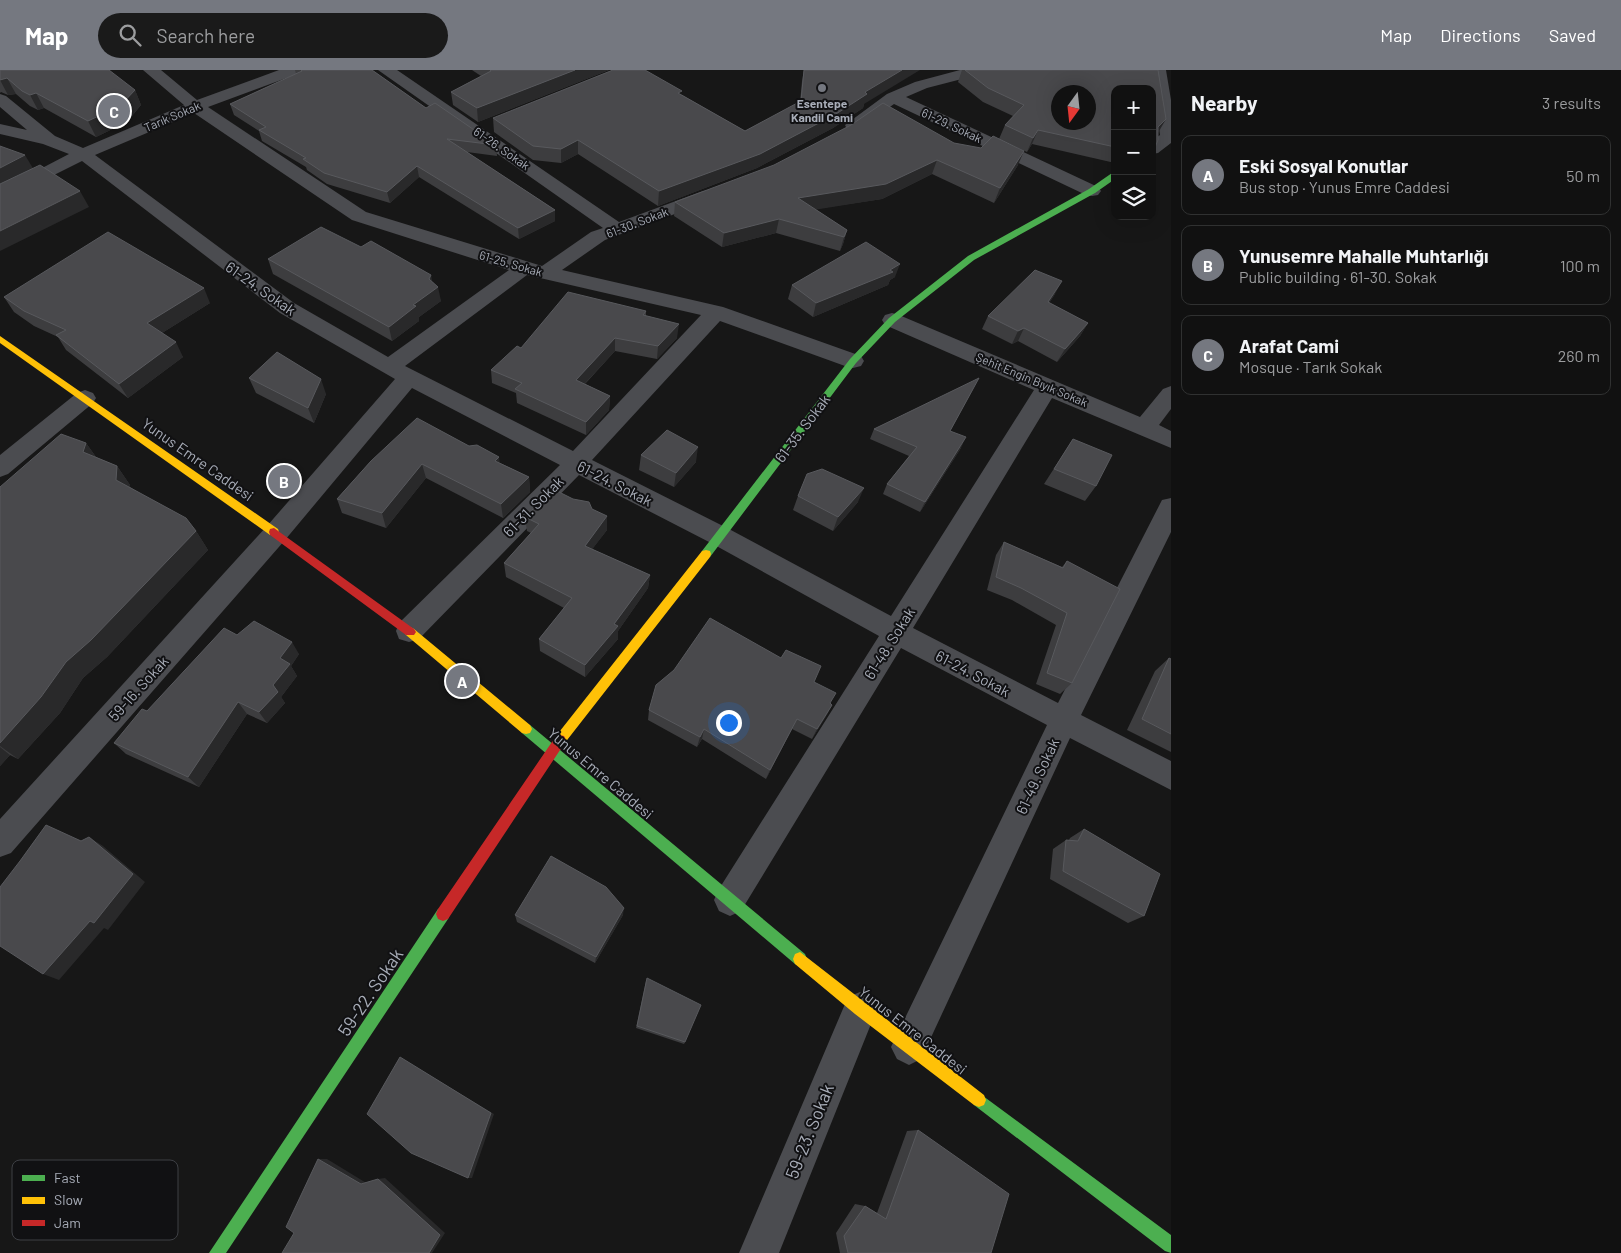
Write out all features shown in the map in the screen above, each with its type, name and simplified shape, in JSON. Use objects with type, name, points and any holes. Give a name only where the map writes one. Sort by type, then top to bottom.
[{"type":"street","name":"61-25. Sokak","points":[[151,70],[195,106],[359,216],[524,268],[716,312],[853,361]]},
{"type":"street","name":"Tarık Sokak","points":[[0,197],[82,154],[195,106],[294,70]]},
{"type":"street","name":"61-26. Sokak","points":[[386,70],[617,229]]},
{"type":"street","points":[[933,70],[951,78]]},
{"type":"street","points":[[840,134],[894,97],[921,86],[979,70]]},
{"type":"street","points":[[1156,146],[1169,137],[1158,70]]},
{"type":"street","name":"61-29. Sokak","points":[[894,97],[1092,191]]},
{"type":"street","points":[[0,99],[49,140]]},
{"type":"street","points":[[477,131],[495,124]]},
{"type":"street","points":[[0,129],[49,140]]},
{"type":"street","name":"61-24. Sokak","points":[[49,140],[82,154],[287,308],[399,372],[720,536],[896,632],[1171,776]]},
{"type":"street","name":"61-35. Sokak","points":[[552,750],[720,536],[853,361],[892,320],[971,258],[1092,191],[1111,178]]},
{"type":"street","name":"61-30. Sokak","points":[[545,273],[598,236],[729,187]]},
{"type":"street","points":[[276,533],[399,372],[524,268]]},
{"type":"street","name":"61-31. Sokak","points":[[409,631],[576,463],[716,312]]},
{"type":"street","name":"Şehit Engin Bıyık Sokak","points":[[892,320],[1171,440]]},
{"type":"street","name":"Yunus Emre Caddesi","points":[[0,339],[276,533],[409,631],[860,1009],[1171,1246]]},
{"type":"street","name":"61-48. Sokak","points":[[730,900],[1048,386]]},
{"type":"street","points":[[1144,428],[1171,394]]},
{"type":"street","points":[[0,468],[84,398]]},
{"type":"street","name":"61-49. Sokak","points":[[909,1047],[1064,720],[1171,507]]},
{"type":"street","name":"59-16. Sokak","points":[[0,842],[276,533]]},
{"type":"street","name":"59-22. Sokak","points":[[217,1253],[552,750]]},
{"type":"street","name":"59-23. Sokak","points":[[759,1253],[860,1009]]},
{"type":"building","points":[[0,70],[109,70],[135,90],[120,106],[88,121],[36,93],[30,95],[22,91],[7,78],[0,80]]},
{"type":"building","points":[[301,70],[372,70],[426,108],[435,103],[496,145],[447,139],[555,210],[518,228],[417,166],[387,192],[324,173],[303,159],[306,158],[259,130],[266,127],[230,104]]},
{"type":"building","points":[[490,70],[575,70],[477,108],[451,92]]},
{"type":"building","points":[[613,70],[645,70],[682,91],[678,93],[745,131],[801,101],[804,70],[902,70],[865,92],[867,94],[836,114],[760,154],[659,191],[578,140],[561,149],[533,146],[493,118]]},
{"type":"building","points":[[965,70],[1158,70],[1166,119],[1158,127],[1156,145],[1156,85],[1111,85],[1111,146],[1038,130],[1033,138],[1005,125],[1024,105],[988,88]]},
{"type":"building","points":[[883,103],[954,143],[981,148],[993,136],[1024,151],[1000,188],[937,160],[886,184],[798,198],[847,230],[844,237],[779,219],[724,233],[675,202],[774,165],[851,125]]},
{"type":"building","points":[[0,146],[25,155],[0,168]]},
{"type":"building","points":[[40,165],[80,191],[0,231],[0,184]]},
{"type":"building","points":[[321,227],[361,247],[371,241],[431,275],[429,279],[438,287],[413,305],[416,306],[389,327],[268,259]]},
{"type":"building","points":[[108,232],[204,288],[147,323],[176,342],[119,384],[56,335],[66,330],[24,311],[4,297]]},
{"type":"building","points":[[866,242],[900,264],[890,270],[893,272],[816,303],[792,285]]},
{"type":"building","points":[[1035,270],[1062,281],[1048,302],[1088,323],[1065,349],[1024,328],[1018,331],[988,316]]},
{"type":"building","points":[[568,292],[646,311],[643,315],[679,324],[658,346],[615,338],[576,380],[610,396],[586,422],[515,389],[522,383],[491,370],[517,346],[521,348]]},
{"type":"building","points":[[277,352],[321,379],[308,408],[249,378]]},
{"type":"building","points":[[979,378],[950,431],[966,437],[925,502],[887,484],[917,447],[874,429]]},
{"type":"building","points":[[417,418],[469,446],[477,445],[499,457],[495,461],[529,477],[501,504],[422,464],[382,513],[337,499],[371,461]]},
{"type":"building","points":[[667,430],[698,447],[676,473],[641,455]]},
{"type":"building","points":[[61,434],[86,443],[83,452],[117,466],[116,480],[186,518],[196,531],[91,640],[66,662],[41,697],[0,743],[0,487]]},
{"type":"building","points":[[1073,439],[1112,455],[1096,486],[1054,469]]},
{"type":"building","points":[[822,469],[864,488],[838,517],[798,496],[807,474]]},
{"type":"building","points":[[553,489],[573,499],[589,502],[592,509],[607,516],[585,546],[650,575],[614,624],[618,626],[585,665],[539,639],[572,598],[504,563],[539,524],[525,517]]},
{"type":"building","points":[[1004,542],[1063,568],[1067,561],[1120,589],[1072,683],[1047,673],[1067,613],[996,577]]},
{"type":"building","points":[[710,618],[781,658],[786,650],[821,666],[814,682],[836,693],[830,703],[832,705],[817,729],[797,719],[770,770],[704,729],[700,737],[649,710],[656,685],[674,670]]},
{"type":"building","points":[[254,621],[292,642],[280,658],[290,664],[273,685],[278,692],[259,712],[238,702],[188,777],[114,743],[142,709],[147,711],[224,628],[237,635]]},
{"type":"building","points":[[1169,658],[1171,659],[1171,734],[1142,719]]},
{"type":"building","points":[[46,825],[81,841],[89,837],[133,874],[94,923],[90,921],[43,974],[0,946],[0,887]]},
{"type":"building","points":[[1084,829],[1160,874],[1144,916],[1063,871],[1066,840],[1078,841]]},
{"type":"building","points":[[551,856],[606,887],[624,908],[596,957],[515,915]]},
{"type":"building","points":[[647,978],[701,1005],[685,1042],[637,1026]]},
{"type":"building","points":[[400,1057],[491,1113],[468,1178],[411,1153],[367,1114]]},
{"type":"building","points":[[918,1130],[1009,1194],[991,1253],[848,1253],[844,1236],[865,1206],[886,1219]]},
{"type":"building","points":[[318,1159],[361,1184],[378,1179],[440,1235],[429,1253],[282,1253],[294,1233],[286,1227]]},
{"type":"traffic: fast","points":[[706,554],[853,361],[892,320],[971,258],[1092,191],[1111,178]]},
{"type":"traffic: fast","points":[[526,729],[800,959]]},
{"type":"traffic: fast","points":[[217,1253],[443,914]]},
{"type":"traffic: fast","points":[[979,1100],[1171,1245]]},
{"type":"traffic: slow","points":[[0,339],[274,532]]},
{"type":"traffic: slow","points":[[560,740],[706,554]]},
{"type":"traffic: slow","points":[[410,632],[526,729]]},
{"type":"traffic: slow","points":[[800,959],[860,1009],[979,1100]]},
{"type":"traffic: jam","points":[[274,532],[410,632]]},
{"type":"traffic: jam","points":[[443,914],[560,740]]},
{"type":"place","name":"Esentepe Kandil Cami","points":[[822,88]]},
{"type":"place","name":"Arafat Cami","points":[[114,111]]},
{"type":"place","name":"Yunusemre Mahalle Muhtarlığı","points":[[284,481]]},
{"type":"place","name":"Eski Sosyal Konutlar","points":[[462,681]]}]
